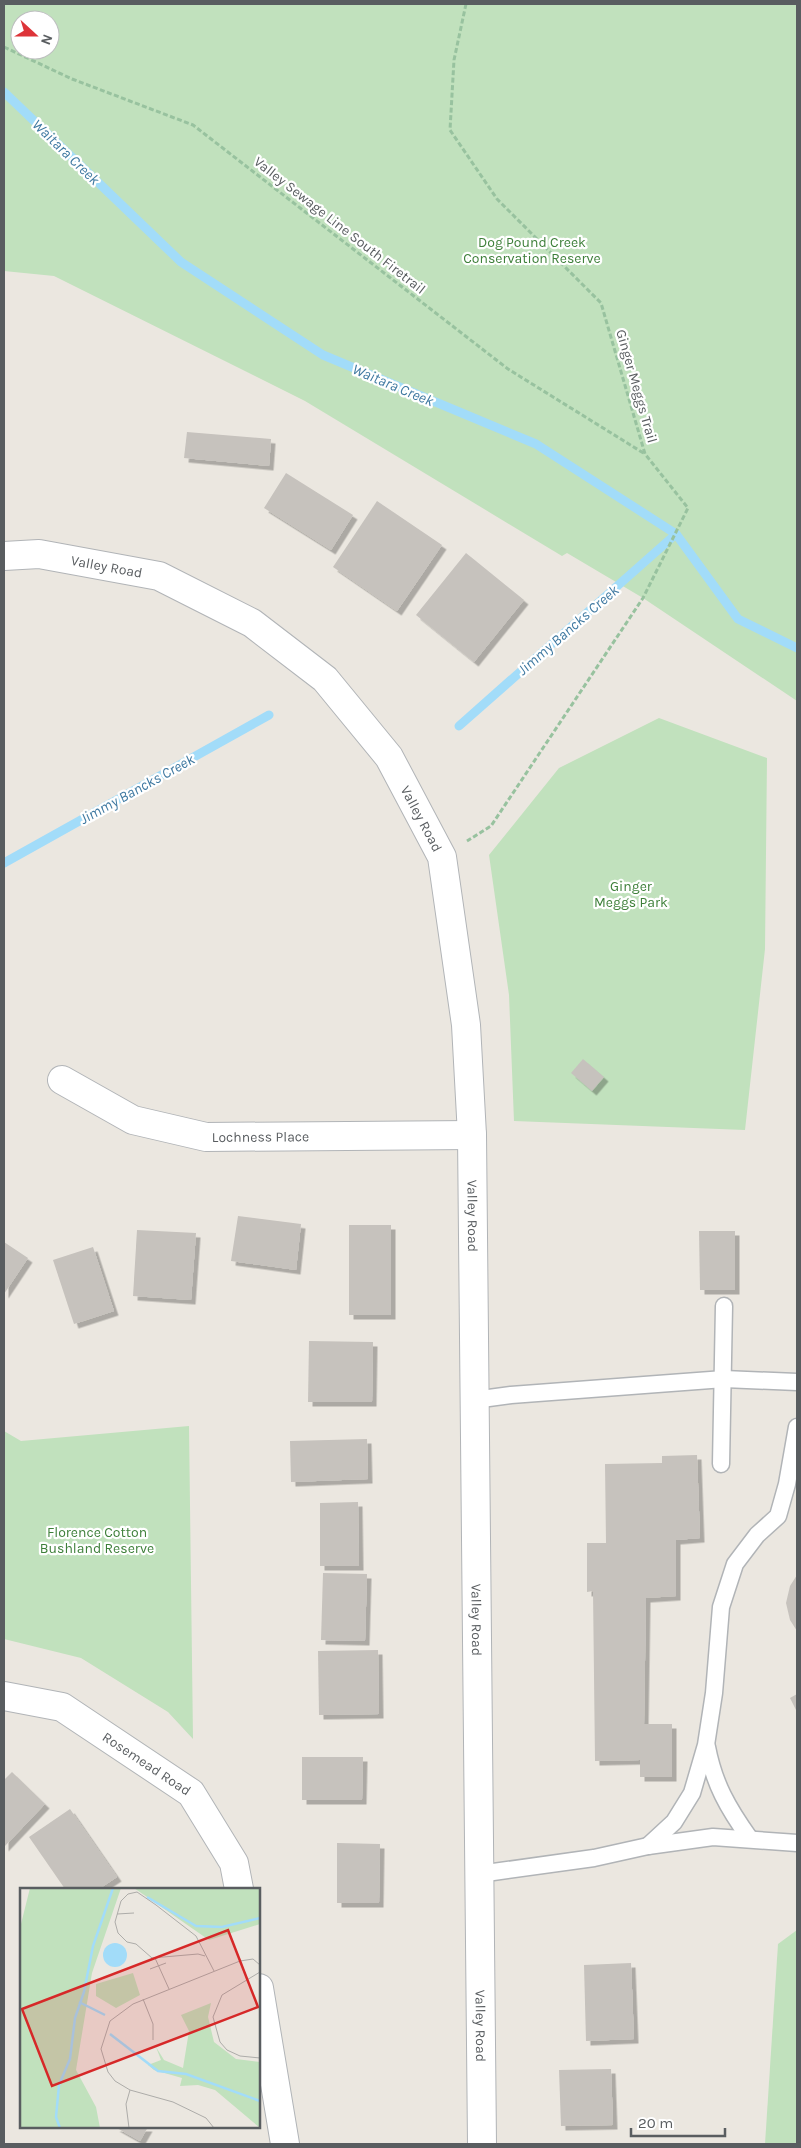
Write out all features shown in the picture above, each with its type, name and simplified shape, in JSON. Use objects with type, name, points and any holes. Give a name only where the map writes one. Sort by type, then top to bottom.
[{"type":"street","name":"Valley Road","points":[[4,556],[39,554],[159,576],[252,623],[325,679],[389,757],[442,857],[466,1025],[472,1135],[482,2144]]},
{"type":"street","name":"Lochness Place","points":[[62,1080],[133,1120],[206,1137],[472,1135]]},
{"type":"street","name":"Rosemead Road","points":[[4,1696],[62,1707],[191,1793],[234,1863],[239,1888]]},
{"type":"street","points":[[260,1994],[285,2144]]},
{"type":"lane","points":[[721,1464],[724,1306]]},
{"type":"lane","points":[[474,1400],[511,1395],[724,1380],[797,1382]]},
{"type":"lane","points":[[648,1846],[674,1822],[692,1793],[706,1745],[714,1693],[721,1606],[734,1564],[757,1535],[778,1516],[788,1484],[797,1428]]},
{"type":"lane","points":[[706,1745],[712,1775],[729,1811],[750,1839]]},
{"type":"lane","points":[[479,1874],[594,1858],[648,1846],[713,1837],[797,1843]]},
{"type":"path","name":"Ginger Meggs Trail","points":[[442,857],[491,826],[643,598],[688,508],[645,454],[600,303],[497,199],[450,130],[454,60],[466,4]]},
{"type":"path","name":"Valley Sewage Line South Firetrail","points":[[4,47],[72,79],[194,126],[508,369],[645,454]]},
{"type":"green space","name":"Dog Pound Creek Conservation Reserve","points":[[4,4],[797,4],[797,701],[643,598],[567,553],[562,556],[305,401],[54,276],[4,271]]},
{"type":"green space","name":"Ginger Meggs Park","points":[[659,718],[767,758],[765,949],[745,1130],[514,1121],[509,995],[489,855],[559,768]]},
{"type":"green space","name":"Florence Cotton Bushland Reserve","points":[[189,1426],[193,1739],[168,1712],[81,1658],[4,1639],[4,1431],[21,1441]]},
{"type":"green space","points":[[797,1930],[797,2144],[765,2144],[778,1944]]},
{"type":"building","points":[[187,432],[271,439],[269,466],[184,458]]},
{"type":"building","points":[[286,473],[353,515],[331,550],[264,508]]},
{"type":"building","points":[[377,501],[442,545],[397,611],[333,567]]},
{"type":"building","points":[[466,553],[524,600],[474,662],[416,615]]},
{"type":"building","points":[[583,1059],[604,1077],[592,1091],[571,1073]]},
{"type":"building","points":[[238,1216],[301,1224],[296,1270],[231,1261]]},
{"type":"building","points":[[349,1225],[391,1225],[391,1315],[349,1315]]},
{"type":"building","points":[[137,1230],[196,1233],[191,1300],[133,1296]]},
{"type":"building","points":[[699,1231],[735,1231],[735,1290],[700,1290]]},
{"type":"building","points":[[4,1242],[28,1258],[4,1294]]},
{"type":"building","points":[[93,1247],[114,1311],[74,1324],[53,1260]]},
{"type":"building","points":[[309,1341],[373,1342],[372,1402],[308,1402]]},
{"type":"building","points":[[367,1439],[368,1479],[291,1482],[290,1441]]},
{"type":"building","points":[[697,1455],[700,1538],[676,1540],[676,1596],[646,1598],[644,1724],[672,1724],[672,1777],[640,1777],[640,1760],[595,1761],[593,1591],[587,1592],[587,1543],[606,1543],[605,1464],[662,1463],[662,1456]]},
{"type":"building","points":[[358,1502],[359,1566],[320,1566],[320,1503]]},
{"type":"building","points":[[323,1573],[367,1574],[365,1641],[321,1640]]},
{"type":"building","points":[[797,1575],[797,1631],[790,1620],[786,1603],[790,1586]]},
{"type":"building","points":[[378,1650],[379,1714],[319,1715],[318,1651]]},
{"type":"building","points":[[797,1694],[797,1712],[790,1698]]},
{"type":"building","points":[[302,1757],[363,1757],[362,1800],[302,1800]]},
{"type":"building","points":[[12,1772],[45,1804],[4,1847],[4,1780]]},
{"type":"building","points":[[70,1809],[117,1877],[100,1888],[64,1888],[29,1837]]},
{"type":"building","points":[[337,1843],[380,1844],[379,1903],[337,1903]]},
{"type":"building","points":[[631,1963],[634,2039],[586,2041],[584,1965]]},
{"type":"building","points":[[611,2069],[613,2125],[561,2126],[559,2070]]},
{"type":"building","points":[[117,2128],[147,2128],[140,2141]]},
{"type":"waterway","name":"Waitara Creek","points":[[4,92],[181,262],[323,355],[536,444],[676,534],[738,619],[797,648]]},
{"type":"waterway","name":"Jimmy Bancks Creek","points":[[459,726],[676,534]]},
{"type":"waterway","name":"Jimmy Bancks Creek","points":[[4,863],[269,715]]}]
